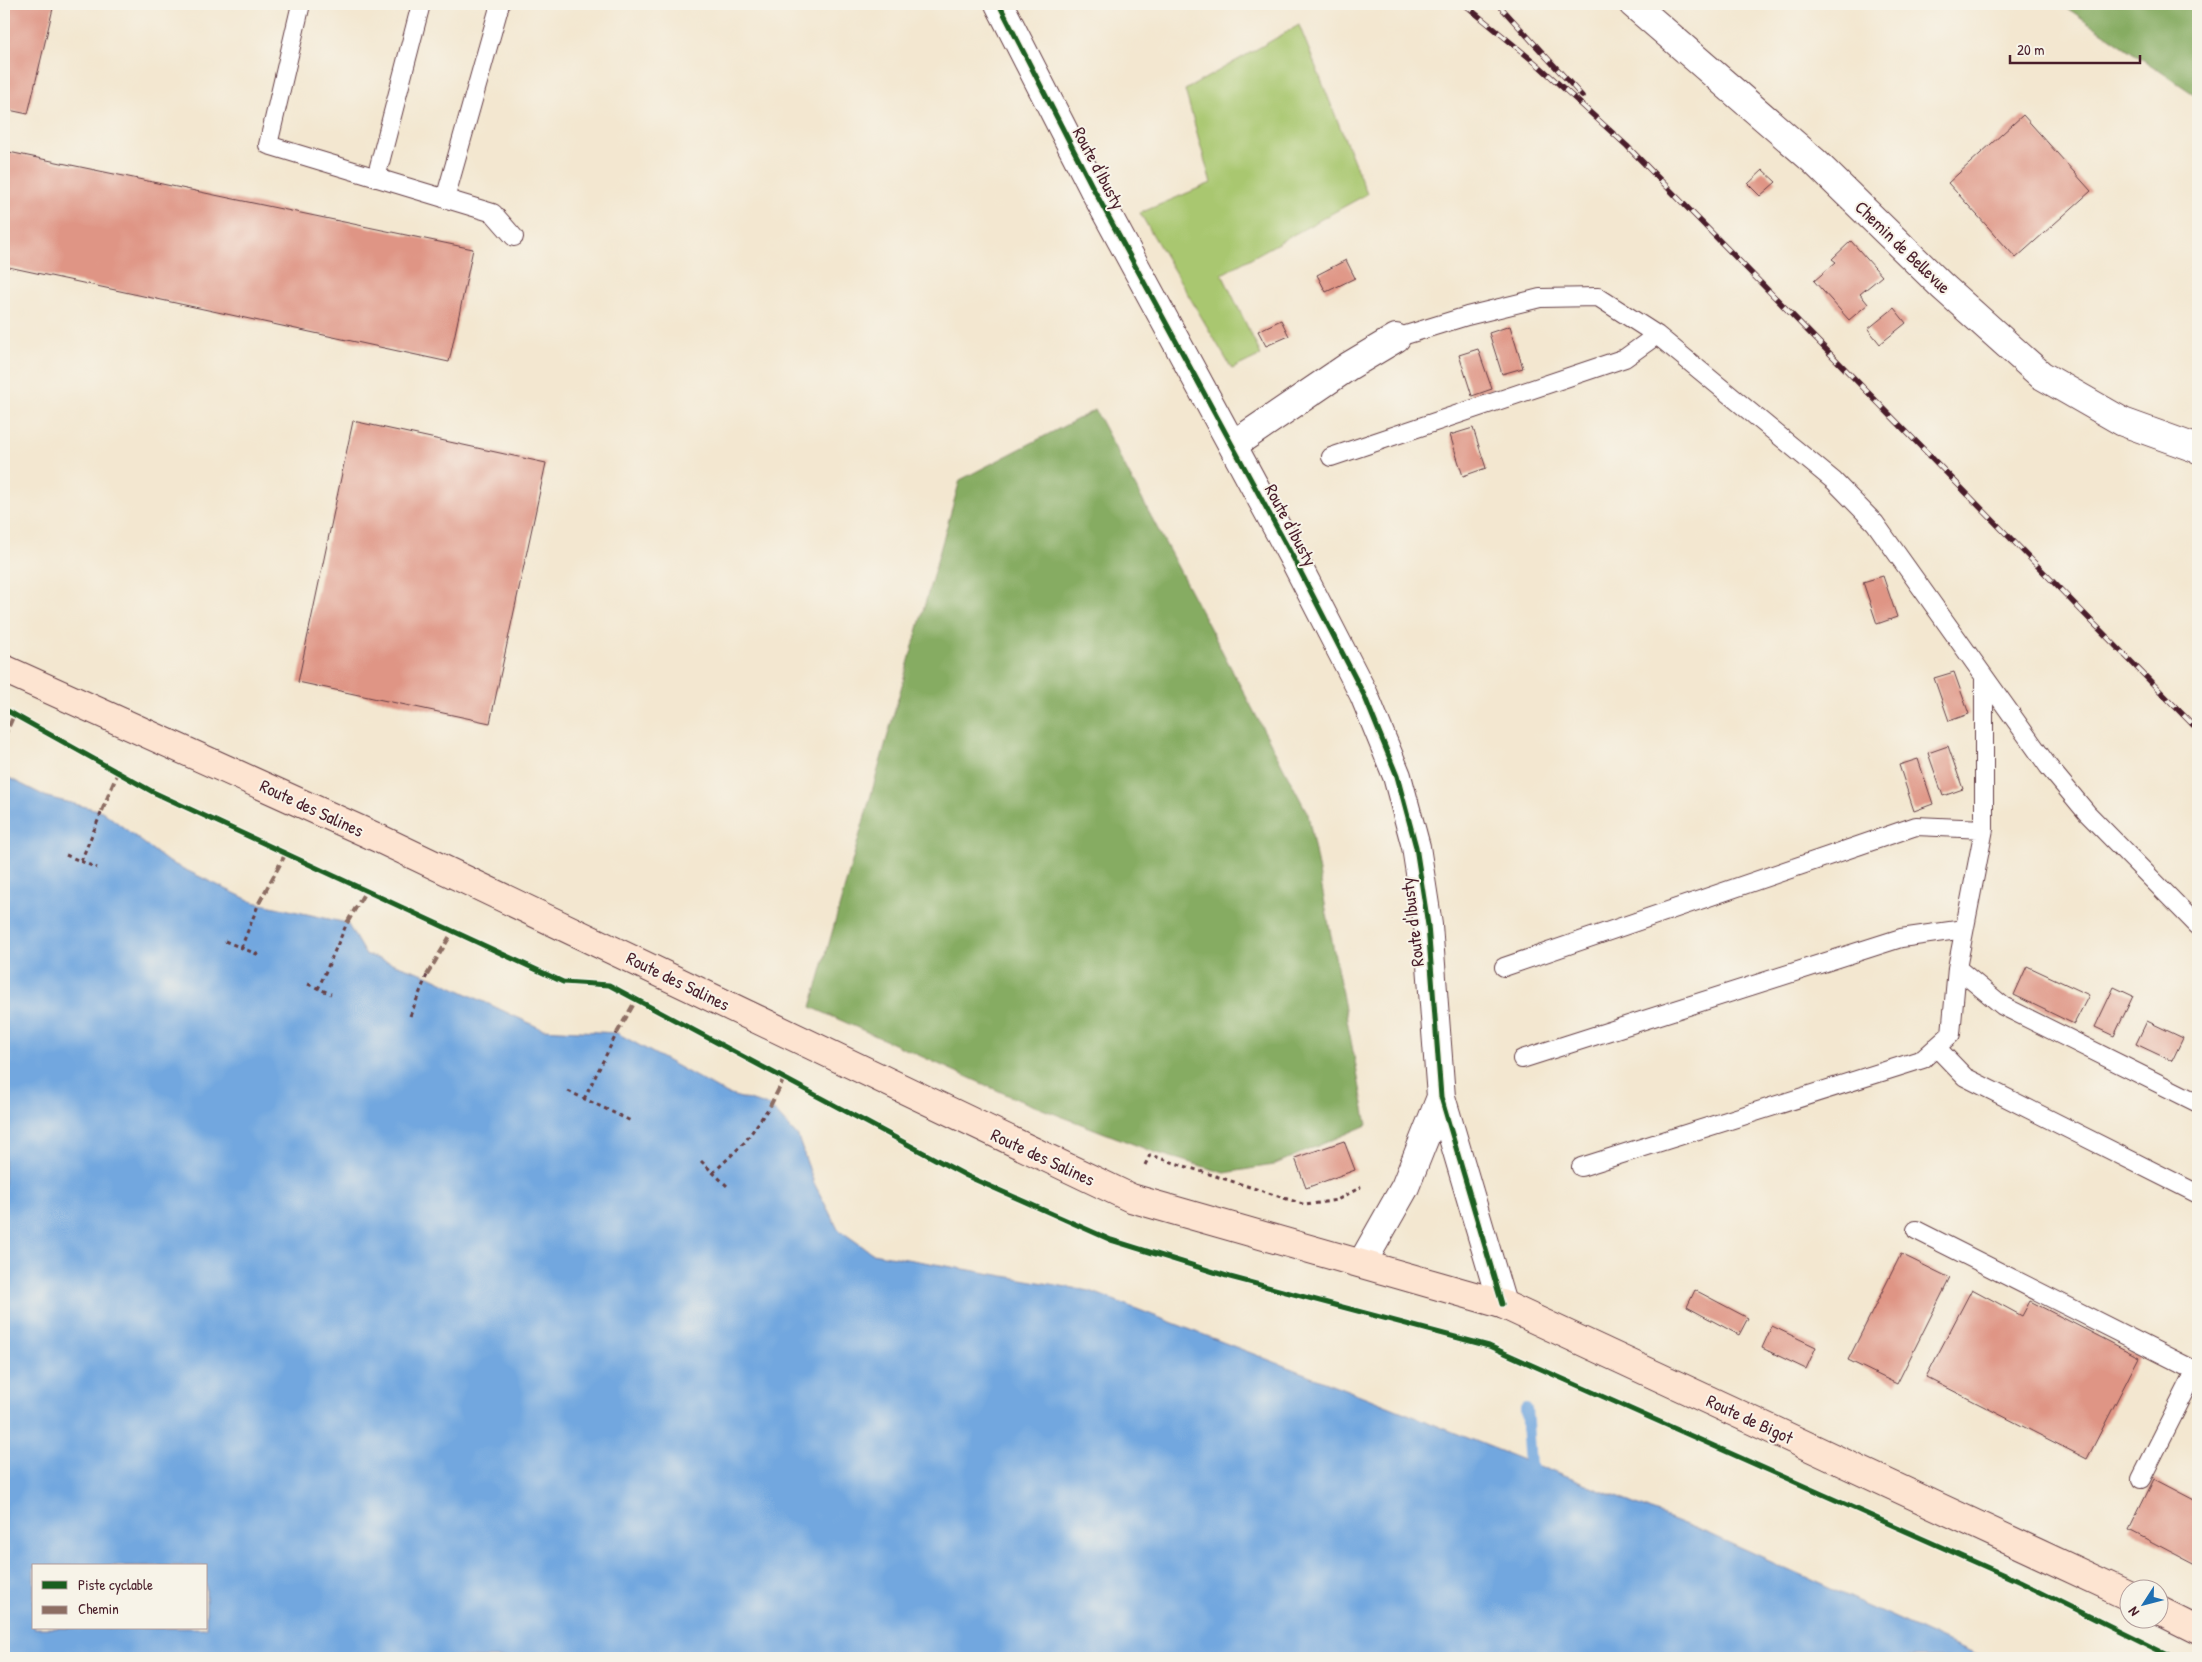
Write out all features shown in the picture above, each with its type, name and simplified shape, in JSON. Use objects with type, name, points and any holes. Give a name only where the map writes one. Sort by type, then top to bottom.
[{"type":"main road","name":"Route des Salines","points":[[4,670],[378,838],[1131,1198],[1362,1263]]},
{"type":"main road","name":"Route de Bigot","points":[[1362,1263],[1502,1304],[2120,1591]]},
{"type":"main road","points":[[2170,1615],[2198,1630]]},
{"type":"street","name":"Route d'Ibusty","points":[[999,4],[1093,188],[1233,445],[1364,695],[1397,776],[1416,847],[1428,925],[1442,1098],[1502,1304]]},
{"type":"street","name":"Chemin de Bellevue","points":[[1633,4],[1814,161],[1942,286],[2041,375],[2123,422],[2198,449]]},
{"type":"street","points":[[1233,445],[1349,366],[1396,338]]},
{"type":"street","points":[[1362,1263],[1402,1192],[1442,1098]]},
{"type":"lane","points":[[301,4],[268,145],[493,213],[514,237]]},
{"type":"lane","points":[[376,178],[421,4]]},
{"type":"lane","points":[[445,199],[500,4]]},
{"type":"lane","points":[[1396,338],[1467,316],[1540,298],[1589,297],[1598,297],[1657,335],[1834,482],[1875,523],[2048,766],[2087,813],[2198,926]]},
{"type":"lane","points":[[1331,457],[1625,358],[1657,335]]},
{"type":"lane","points":[[1581,1167],[1923,1058],[1951,1034],[1957,968],[1984,829],[1984,676]]},
{"type":"lane","points":[[1504,967],[1916,826],[1984,829]]},
{"type":"lane","points":[[1522,1059],[1901,938],[1964,929]]},
{"type":"lane","points":[[1957,968],[2003,1006],[2198,1103]]},
{"type":"lane","points":[[1936,1047],[1965,1077],[2198,1194]]},
{"type":"lane","points":[[1916,1230],[2197,1371],[2141,1480]]},
{"type":"path","points":[[81,861],[102,811]]},
{"type":"path","points":[[66,855],[97,868]]},
{"type":"path","points":[[241,948],[259,904]]},
{"type":"path","points":[[318,989],[347,923]]},
{"type":"path","points":[[225,941],[259,955]]},
{"type":"path","points":[[410,1016],[428,975]]},
{"type":"path","points":[[308,984],[331,994]]},
{"type":"path","points":[[584,1099],[617,1033]]},
{"type":"path","points":[[568,1092],[631,1121]]},
{"type":"path","points":[[713,1172],[745,1142],[770,1106]]},
{"type":"path","points":[[1131,1198],[1150,1155],[1306,1204],[1337,1200],[1372,1181],[1402,1192]]},
{"type":"path","points":[[701,1161],[727,1186]]},
{"type":"green space","points":[[2061,4],[2198,4],[2198,97]]},
{"type":"green space","points":[[1299,25],[1367,194],[1222,274],[1261,355],[1232,369],[1140,213],[1211,183],[1185,90]]},
{"type":"green space","points":[[1095,410],[1308,814],[1367,1125],[1273,1165],[1225,1173],[1154,1152],[1019,1100],[811,1007],[960,480]]},
{"type":"water","points":[[4,769],[7,777],[47,797],[102,811],[167,861],[253,902],[347,923],[365,954],[427,975],[542,1029],[617,1033],[727,1094],[770,1106],[798,1137],[814,1183],[838,1229],[872,1253],[1090,1291],[1360,1395],[1709,1534],[1984,1658],[4,1658]]},
{"type":"building","points":[[4,4],[54,4],[28,114],[4,109]]},
{"type":"building","points":[[2023,115],[2091,191],[2016,258],[1948,183]]},
{"type":"building","points":[[4,151],[473,249],[449,362],[4,266]]},
{"type":"building","points":[[1763,170],[1776,182],[1760,196],[1748,184]]},
{"type":"building","points":[[1851,241],[1882,276],[1860,294],[1868,304],[1849,320],[1814,281],[1836,262],[1832,259]]},
{"type":"building","points":[[1346,260],[1355,278],[1326,292],[1317,275]]},
{"type":"building","points":[[1894,308],[1906,323],[1880,344],[1868,329]]},
{"type":"building","points":[[1281,320],[1289,336],[1266,346],[1258,331]]},
{"type":"building","points":[[1510,326],[1523,368],[1502,374],[1489,333]]},
{"type":"building","points":[[1478,349],[1492,389],[1472,396],[1459,355]]},
{"type":"building","points":[[353,421],[546,463],[490,723],[298,682]]},
{"type":"building","points":[[1473,428],[1486,468],[1463,476],[1450,435]]},
{"type":"building","points":[[1883,576],[1897,617],[1877,624],[1863,582]]},
{"type":"building","points":[[1954,672],[1969,714],[1949,721],[1934,678]]},
{"type":"building","points":[[1948,746],[1963,789],[1943,796],[1928,753]]},
{"type":"building","points":[[1918,759],[1933,804],[1914,811],[1899,765]]},
{"type":"building","points":[[2027,966],[2089,995],[2074,1024],[2014,995]]},
{"type":"building","points":[[2114,987],[2133,996],[2114,1036],[2095,1027]]},
{"type":"building","points":[[2147,1021],[2183,1038],[2172,1061],[2136,1044]]},
{"type":"building","points":[[1344,1141],[1355,1170],[1306,1188],[1295,1158]]},
{"type":"building","points":[[1901,1254],[1950,1278],[1897,1384],[1848,1360]]},
{"type":"building","points":[[1972,1289],[2022,1316],[2030,1301],[2139,1357],[2087,1459],[1926,1377]]},
{"type":"building","points":[[1695,1290],[1748,1318],[1739,1335],[1687,1307]]},
{"type":"building","points":[[1772,1326],[1816,1347],[1806,1369],[1762,1348]]},
{"type":"building","points":[[2154,1479],[2198,1502],[2198,1566],[2129,1530]]},
{"type":"waterway","points":[[1526,1409],[1531,1479]]},
{"type":"railway","points":[[1464,4],[1538,65],[1627,146],[2198,730]]},
{"type":"railway","points":[[1498,4],[1582,96]]},
{"type":"marked path","points":[[4,737],[14,715]]},
{"type":"marked path","points":[[102,811],[118,772]]},
{"type":"marked path","points":[[259,903],[286,853]]},
{"type":"marked path","points":[[347,923],[366,890]]},
{"type":"marked path","points":[[427,975],[453,931]]},
{"type":"marked path","points":[[617,1033],[636,1000]]},
{"type":"marked path","points":[[770,1106],[784,1079]]},
{"type":"cycle path","points":[[999,4],[1093,188],[1295,561],[1364,695],[1397,776],[1416,847],[1428,925],[1441,1097],[1502,1304]]},
{"type":"cycle path","points":[[4,709],[153,792],[563,982],[609,985],[967,1176],[1111,1240],[1230,1277],[1489,1346],[2020,1582],[2174,1658]]}]
